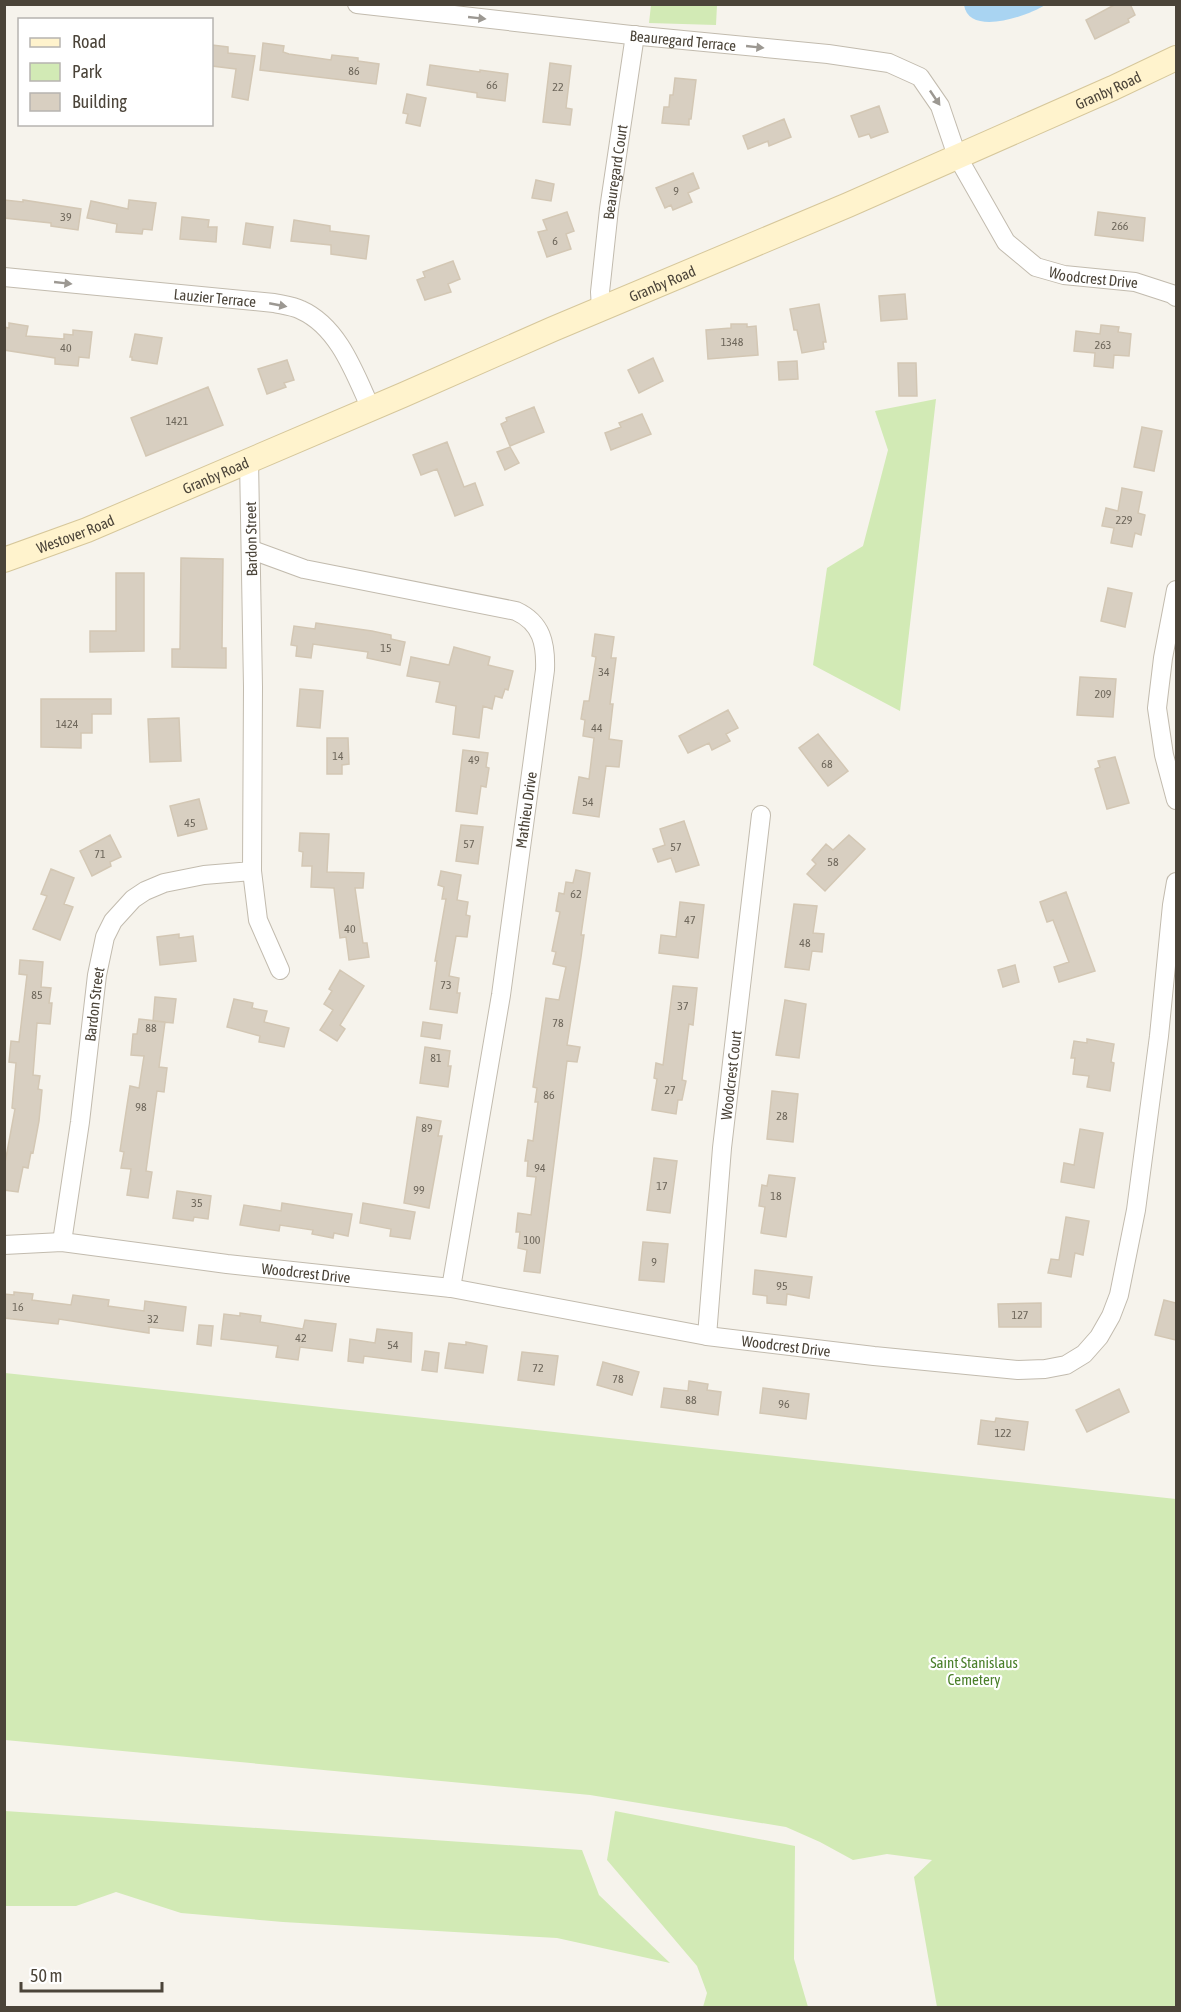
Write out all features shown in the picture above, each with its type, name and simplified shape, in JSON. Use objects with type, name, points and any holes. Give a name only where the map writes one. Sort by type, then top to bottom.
[{"type":"main road","name":"Granby Road","points":[[146,504],[848,205],[1176,58]]},
{"type":"main road","name":"Westover Road","points":[[4,560],[87,530],[146,504]]},
{"type":"street","name":"Beauregard Terrace","points":[[357,4],[828,54],[889,63],[920,77],[940,106],[957,156]]},
{"type":"street","name":"Beauregard Court","points":[[602,309],[600,292],[609,209],[634,35]]},
{"type":"street","name":"Woodcrest Drive","points":[[957,156],[1006,242],[1036,267],[1064,275],[1136,282],[1176,297]]},
{"type":"street","name":"Lauzier Terrace","points":[[4,277],[274,303],[302,310],[321,324],[334,338],[348,359],[371,409]]},
{"type":"street","name":"Bardon Street","points":[[249,460],[252,550],[252,871],[258,920],[280,970]]},
{"type":"street","name":"Mathieu Drive","points":[[252,550],[304,569],[516,611],[528,617],[537,627],[545,647],[545,670],[501,995],[451,1288]]},
{"type":"street","points":[[1176,590],[1163,658],[1157,708],[1164,754],[1176,800]]},
{"type":"street","name":"Woodcrest Court","points":[[707,1336],[722,1148],[761,815]]},
{"type":"street","name":"Bardon Street","points":[[62,1242],[80,1122],[97,975],[105,937],[113,921],[133,899],[164,883],[204,875],[252,871]]},
{"type":"street","name":"Woodcrest Drive","points":[[4,1245],[62,1242],[227,1264],[451,1288],[707,1336],[874,1356],[1018,1370],[1056,1368],[1066,1365],[1084,1354],[1099,1337],[1111,1316],[1119,1295],[1130,1239],[1159,1036],[1176,882]]},
{"type":"green space","points":[[651,5],[717,5],[716,25],[649,23]]},
{"type":"green space","points":[[936,399],[900,711],[813,665],[827,568],[863,546],[888,450],[875,411]]},
{"type":"green space","name":"Saint Stanislaus Cemetery","points":[[5,1373],[1176,1499],[1176,2007],[937,2007],[914,1877],[932,1860],[887,1854],[853,1860],[786,1827],[590,1795],[5,1740]]},
{"type":"green space","points":[[5,1811],[582,1850],[599,1895],[670,1963],[557,1938],[283,1922],[181,1913],[116,1892],[76,1906],[5,1906]]},
{"type":"green space","points":[[615,1811],[795,1846],[794,1959],[808,2007],[703,2007],[707,1993],[697,1966],[607,1860]]},
{"type":"water","points":[[964,4],[1045,5],[1013,18],[987,22],[976,20],[968,15]]},
{"type":"building","points":[[1116,4],[1130,4],[1135,15],[1128,19],[1129,22],[1095,39],[1086,20]]},
{"type":"building","points":[[263,43],[284,46],[283,52],[289,54],[331,60],[332,55],[358,58],[358,61],[379,64],[376,84],[260,70]]},
{"type":"building","points":[[213,45],[228,47],[228,53],[255,56],[248,100],[232,97],[236,69],[213,66]]},
{"type":"building","points":[[550,63],[571,66],[566,108],[572,109],[570,125],[543,122]]},
{"type":"building","points":[[430,65],[508,74],[505,101],[477,97],[477,93],[427,85]]},
{"type":"building","points":[[675,78],[696,80],[689,125],[662,123],[664,107],[669,107],[670,95],[673,95]]},
{"type":"building","points":[[407,94],[426,98],[420,126],[406,123],[408,114],[403,113]]},
{"type":"building","points":[[879,106],[888,132],[871,138],[869,134],[859,137],[851,116]]},
{"type":"building","points":[[784,119],[791,137],[769,146],[768,141],[748,149],[743,136]]},
{"type":"building","points":[[693,173],[699,188],[688,193],[692,202],[673,210],[671,205],[665,208],[656,188]]},
{"type":"building","points":[[536,180],[554,184],[551,201],[532,198]]},
{"type":"building","points":[[4,200],[23,202],[23,200],[81,209],[78,230],[51,226],[51,223],[4,218]]},
{"type":"building","points":[[129,200],[156,203],[152,230],[143,229],[142,234],[116,232],[117,224],[87,218],[91,201],[128,209]]},
{"type":"building","points":[[567,212],[574,231],[566,234],[571,249],[547,257],[538,232],[547,230],[543,220]]},
{"type":"building","points":[[1098,212],[1145,218],[1143,241],[1095,235]]},
{"type":"building","points":[[182,217],[209,220],[208,227],[217,227],[216,242],[180,239]]},
{"type":"building","points":[[294,220],[330,226],[330,231],[369,236],[366,259],[331,254],[331,245],[291,241]]},
{"type":"building","points":[[246,223],[273,227],[270,248],[243,244]]},
{"type":"building","points":[[453,261],[460,279],[448,284],[451,292],[425,300],[417,280],[425,277],[423,272]]},
{"type":"building","points":[[905,294],[907,319],[881,321],[879,296]]},
{"type":"building","points":[[819,304],[826,342],[823,342],[824,349],[802,353],[790,309]]},
{"type":"building","points":[[9,323],[28,326],[26,336],[64,339],[64,334],[73,335],[73,330],[92,332],[89,358],[79,357],[78,366],[55,364],[55,358],[4,350],[4,327],[9,328]]},
{"type":"building","points":[[731,324],[756,326],[758,355],[708,359],[706,330],[731,328]]},
{"type":"building","points":[[1101,325],[1119,327],[1118,332],[1131,334],[1129,356],[1114,355],[1113,368],[1094,366],[1095,353],[1074,351],[1076,331],[1100,334]]},
{"type":"building","points":[[135,334],[162,338],[157,364],[132,360],[130,357]]},
{"type":"building","points":[[653,358],[663,381],[639,393],[628,370]]},
{"type":"building","points":[[287,360],[294,380],[284,383],[286,387],[267,394],[258,369]]},
{"type":"building","points":[[797,361],[798,379],[779,380],[778,362]]},
{"type":"building","points":[[898,363],[916,363],[917,396],[899,396]]},
{"type":"building","points":[[208,387],[223,425],[146,456],[131,418]]},
{"type":"building","points":[[534,407],[544,432],[510,446],[501,424],[507,421],[506,418]]},
{"type":"building","points":[[642,414],[651,434],[611,450],[605,433],[621,427],[619,423]]},
{"type":"building","points":[[1142,427],[1162,431],[1154,471],[1134,467]]},
{"type":"building","points":[[447,442],[464,487],[475,483],[483,505],[455,516],[437,469],[421,475],[413,455]]},
{"type":"building","points":[[510,447],[519,463],[505,470],[497,452]]},
{"type":"building","points":[[1122,488],[1142,492],[1138,513],[1145,515],[1141,535],[1135,533],[1132,547],[1111,543],[1114,528],[1102,526],[1106,508],[1118,511]]},
{"type":"building","points":[[181,558],[223,559],[222,648],[226,648],[226,668],[172,667],[172,649],[180,649]]},
{"type":"building","points":[[116,573],[144,573],[144,651],[90,652],[90,631],[116,631]]},
{"type":"building","points":[[1108,588],[1132,593],[1125,627],[1101,621]]},
{"type":"building","points":[[316,623],[391,635],[391,639],[405,642],[400,665],[367,658],[368,652],[313,644],[311,658],[296,656],[297,646],[291,645],[294,626],[315,629]]},
{"type":"building","points":[[595,634],[614,637],[611,658],[616,658],[610,704],[613,704],[609,739],[622,741],[619,767],[606,766],[599,817],[573,813],[579,777],[589,779],[594,738],[583,736],[585,720],[581,719],[584,701],[589,701],[596,657],[592,656]]},
{"type":"building","points":[[454,647],[490,657],[488,665],[513,671],[508,690],[505,689],[502,698],[495,696],[492,709],[483,706],[479,738],[453,734],[456,706],[436,702],[440,682],[407,676],[411,657],[449,665]]},
{"type":"building","points":[[1080,677],[1116,679],[1113,717],[1077,715]]},
{"type":"building","points":[[300,689],[323,691],[320,728],[297,726]]},
{"type":"building","points":[[41,699],[111,699],[111,714],[92,714],[92,733],[81,733],[81,748],[41,747]]},
{"type":"building","points":[[728,710],[738,728],[726,734],[730,741],[712,750],[709,743],[688,753],[679,736]]},
{"type":"building","points":[[179,718],[181,761],[150,762],[148,719]]},
{"type":"building","points":[[818,734],[848,771],[828,786],[799,748]]},
{"type":"building","points":[[327,738],[348,738],[349,764],[342,765],[342,774],[327,774]]},
{"type":"building","points":[[463,750],[488,753],[486,767],[489,768],[486,787],[481,786],[477,814],[456,811]]},
{"type":"building","points":[[1115,757],[1129,803],[1107,809],[1095,769],[1100,767],[1098,761]]},
{"type":"building","points":[[199,799],[207,829],[178,836],[170,806]]},
{"type":"building","points":[[684,821],[699,865],[676,872],[671,858],[658,862],[653,849],[665,845],[660,829]]},
{"type":"building","points":[[461,825],[483,827],[478,864],[456,861]]},
{"type":"building","points":[[300,833],[329,834],[327,872],[364,873],[363,888],[355,888],[363,943],[367,943],[369,957],[349,960],[346,937],[340,938],[334,888],[311,887],[312,866],[302,866],[303,852],[299,851]]},
{"type":"building","points":[[110,835],[121,857],[110,862],[111,866],[92,876],[80,851]]},
{"type":"building","points":[[849,835],[865,849],[825,891],[807,874],[816,864],[812,860],[826,844],[833,850]]},
{"type":"building","points":[[51,869],[74,878],[64,904],[73,907],[60,940],[33,929],[47,896],[41,894]]},
{"type":"building","points":[[576,870],[590,873],[581,935],[584,935],[567,1045],[580,1047],[577,1062],[567,1061],[540,1273],[524,1271],[527,1250],[518,1248],[520,1232],[516,1232],[518,1213],[531,1215],[536,1177],[527,1176],[528,1161],[525,1161],[528,1140],[533,1141],[538,1102],[535,1102],[537,1088],[533,1087],[546,998],[559,1000],[566,967],[553,964],[556,952],[552,951],[560,912],[556,911],[559,893],[564,894],[566,882],[573,883]]},
{"type":"building","points":[[441,871],[461,875],[457,900],[468,902],[466,915],[470,916],[467,937],[456,936],[449,976],[459,978],[457,993],[460,993],[457,1013],[430,1009],[437,961],[435,961],[446,899],[442,899],[444,887],[438,885]]},
{"type":"building","points":[[1066,892],[1095,971],[1059,982],[1054,967],[1069,962],[1053,920],[1047,922],[1040,902]]},
{"type":"building","points":[[680,902],[704,905],[698,958],[659,953],[661,935],[676,937]]},
{"type":"building","points":[[794,904],[817,906],[813,933],[824,934],[822,952],[812,951],[809,970],[785,967]]},
{"type":"building","points":[[179,934],[179,938],[193,936],[196,961],[160,965],[157,937]]},
{"type":"building","points":[[20,960],[43,962],[41,987],[51,988],[49,1003],[52,1003],[50,1024],[37,1023],[33,1075],[40,1076],[38,1089],[42,1090],[39,1121],[33,1153],[31,1152],[28,1168],[23,1167],[18,1192],[4,1190],[4,1168],[15,1109],[12,1108],[16,1063],[9,1062],[11,1041],[19,1042],[27,975],[19,974]]},
{"type":"building","points":[[1015,965],[1019,982],[1003,987],[998,970]]},
{"type":"building","points":[[340,970],[364,986],[340,1025],[345,1029],[337,1041],[320,1030],[333,1010],[324,1004],[332,991],[329,989]]},
{"type":"building","points":[[673,986],[697,988],[693,1025],[689,1024],[682,1080],[686,1081],[682,1100],[678,1100],[676,1114],[652,1110],[657,1079],[654,1078],[656,1063],[663,1065]]},
{"type":"building","points":[[155,997],[176,999],[173,1023],[153,1021]]},
{"type":"building","points":[[234,999],[253,1003],[252,1008],[267,1011],[264,1022],[289,1028],[284,1047],[259,1042],[260,1036],[227,1027]]},
{"type":"building","points":[[785,1000],[806,1004],[799,1058],[776,1055]]},
{"type":"building","points":[[139,1019],[165,1022],[159,1067],[167,1068],[164,1092],[157,1091],[146,1171],[152,1172],[148,1198],[127,1195],[131,1169],[121,1168],[124,1152],[120,1151],[130,1086],[139,1088],[144,1056],[131,1055],[133,1034],[137,1034]]},
{"type":"building","points":[[423,1022],[442,1025],[440,1039],[421,1036]]},
{"type":"building","points":[[1087,1039],[1114,1044],[1110,1091],[1087,1087],[1089,1076],[1073,1074],[1075,1058],[1071,1058],[1074,1041],[1087,1043]]},
{"type":"building","points":[[425,1047],[450,1051],[448,1066],[451,1066],[448,1087],[420,1083]]},
{"type":"building","points":[[772,1091],[798,1094],[793,1142],[767,1139]]},
{"type":"building","points":[[417,1117],[441,1121],[438,1136],[442,1136],[429,1208],[404,1203]]},
{"type":"building","points":[[1080,1129],[1103,1133],[1094,1188],[1061,1182],[1064,1163],[1074,1165]]},
{"type":"building","points":[[654,1158],[677,1161],[670,1213],[647,1210]]},
{"type":"building","points":[[769,1175],[795,1178],[786,1237],[761,1233],[765,1207],[759,1206],[762,1185],[767,1186]]},
{"type":"building","points":[[177,1191],[211,1196],[208,1219],[194,1217],[193,1221],[173,1218]]},
{"type":"building","points":[[282,1203],[352,1214],[348,1236],[334,1233],[333,1238],[312,1234],[313,1230],[280,1225],[279,1231],[240,1225],[244,1205],[281,1211]]},
{"type":"building","points":[[363,1203],[415,1212],[410,1239],[390,1236],[391,1229],[360,1223]]},
{"type":"building","points":[[1066,1217],[1089,1221],[1083,1255],[1075,1253],[1071,1277],[1048,1273],[1051,1259],[1059,1260]]},
{"type":"building","points":[[643,1242],[668,1244],[664,1282],[639,1280]]},
{"type":"building","points":[[755,1270],[812,1277],[809,1298],[787,1294],[786,1305],[767,1303],[767,1296],[753,1294]]},
{"type":"building","points":[[14,1292],[33,1294],[32,1300],[71,1305],[73,1295],[109,1300],[108,1306],[144,1311],[145,1301],[186,1307],[183,1331],[149,1327],[149,1333],[59,1319],[58,1324],[4,1318],[4,1294],[14,1295]]},
{"type":"building","points":[[1164,1300],[1176,1303],[1176,1340],[1155,1335]]},
{"type":"building","points":[[1041,1303],[1041,1327],[999,1327],[998,1304]]},
{"type":"building","points":[[240,1313],[261,1316],[260,1322],[303,1329],[305,1320],[336,1324],[332,1351],[300,1347],[298,1360],[276,1357],[278,1346],[221,1339],[224,1314],[240,1316]]},
{"type":"building","points":[[199,1325],[213,1326],[211,1346],[197,1344]]},
{"type":"building","points":[[377,1329],[412,1333],[411,1362],[364,1356],[363,1363],[348,1361],[350,1339],[375,1343]]},
{"type":"building","points":[[466,1342],[487,1346],[483,1373],[445,1368],[449,1343],[466,1345]]},
{"type":"building","points":[[425,1351],[439,1353],[437,1372],[422,1370]]},
{"type":"building","points":[[522,1352],[558,1356],[554,1385],[518,1380]]},
{"type":"building","points":[[603,1362],[639,1372],[632,1395],[597,1385]]},
{"type":"building","points":[[689,1381],[708,1384],[707,1390],[721,1392],[718,1415],[661,1407],[664,1388],[688,1391]]},
{"type":"building","points":[[763,1388],[809,1394],[806,1419],[760,1413]]},
{"type":"building","points":[[1119,1389],[1129,1412],[1087,1432],[1076,1410]]},
{"type":"building","points":[[996,1418],[1028,1422],[1024,1450],[978,1444],[981,1420],[995,1422]]}]
